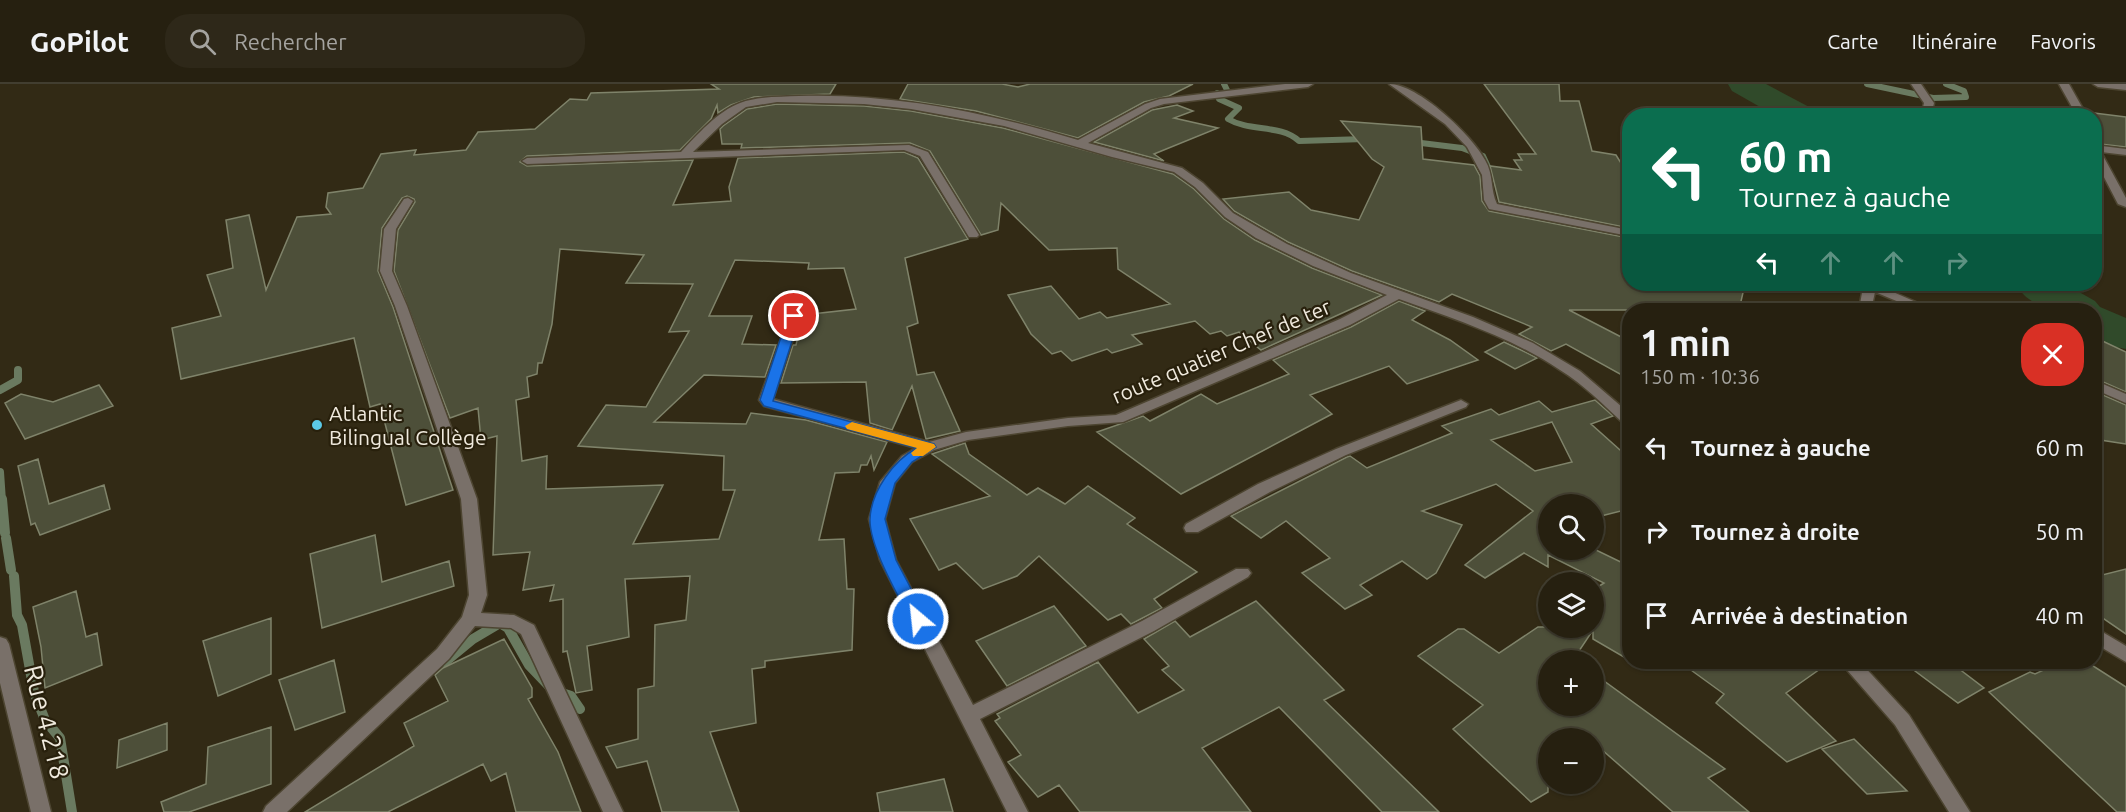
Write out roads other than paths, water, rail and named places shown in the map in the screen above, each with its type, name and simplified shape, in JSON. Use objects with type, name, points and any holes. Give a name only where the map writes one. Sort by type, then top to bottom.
[{"type":"street","points":[[1080,143],[1149,105],[1308,84]]},
{"type":"street","points":[[1394,84],[1451,122],[1464,135],[1487,175],[1489,203],[1493,207],[1622,232]]},
{"type":"street","points":[[1916,84],[1929,102],[1928,108]]},
{"type":"street","points":[[2064,84],[2079,108]]},
{"type":"street","points":[[2098,84],[2126,87]]},
{"type":"street","points":[[683,156],[710,129],[744,104],[795,90],[833,88],[889,93],[957,105],[1125,158],[1177,170],[1203,187],[1232,216],[1261,236],[1318,264],[1513,338],[1556,361],[1599,393],[1622,414]]},
{"type":"street","points":[[526,161],[904,147],[916,149],[924,154],[973,235]]},
{"type":"street","points":[[2102,149],[2126,152]]},
{"type":"street","points":[[2102,163],[2124,204]]},
{"type":"street","points":[[273,812],[443,654],[470,619],[478,595],[469,499],[401,306],[386,271],[390,229],[408,201]]},
{"type":"street","points":[[1884,291],[1912,303]]},
{"type":"street","name":"route quatier Chef de ter","points":[[1018,812],[888,560],[877,519],[888,482],[907,459],[929,447],[966,436],[1018,428],[1118,419],[1345,322],[1399,294]]},
{"type":"street","points":[[801,297],[766,400],[769,403],[929,447]]},
{"type":"street","points":[[2102,388],[2126,399]]},
{"type":"street","points":[[1192,528],[1264,488],[1332,456],[1461,404]]},
{"type":"street","points":[[969,716],[1148,626],[1242,573]]},
{"type":"street","points":[[470,619],[514,622],[528,630],[613,812]]},
{"type":"street","points":[[2102,639],[2126,655]]},
{"type":"street","name":"Rue 4.218","points":[[0,644],[42,812]]},
{"type":"street","points":[[1855,669],[1902,720],[1960,812]]},
{"type":"waterway","points":[[1224,84],[1227,90]]},
{"type":"waterway","points":[[1743,84],[1786,108]]},
{"type":"waterway","points":[[1867,84],[1933,98],[1966,97],[1964,91],[1946,84]]},
{"type":"waterway","points":[[1217,93],[1219,99],[1239,108],[1228,119],[1246,126],[1283,132],[1299,141],[1365,139]]},
{"type":"waterway","points":[[1413,142],[1462,148],[1483,156],[1489,169]]},
{"type":"waterway","points":[[518,156],[546,155]]},
{"type":"waterway","points":[[2048,291],[2068,303]]},
{"type":"waterway","points":[[2102,323],[2126,336]]},
{"type":"waterway","points":[[0,390],[18,380],[18,370]]},
{"type":"waterway","points":[[0,472],[2,501]]},
{"type":"waterway","points":[[2,499],[5,533]]},
{"type":"waterway","points":[[6,538],[11,570]]},
{"type":"waterway","points":[[14,576],[17,615],[22,625],[34,692],[45,720],[60,738],[72,812]]},
{"type":"waterway","points":[[445,662],[473,639],[500,623],[508,628],[529,665],[549,686]]},
{"type":"waterway","points":[[565,694],[571,696],[580,709]]},
{"type":"place","name":"Atlantic Bilingual Collège","points":[[317,425]]}]
